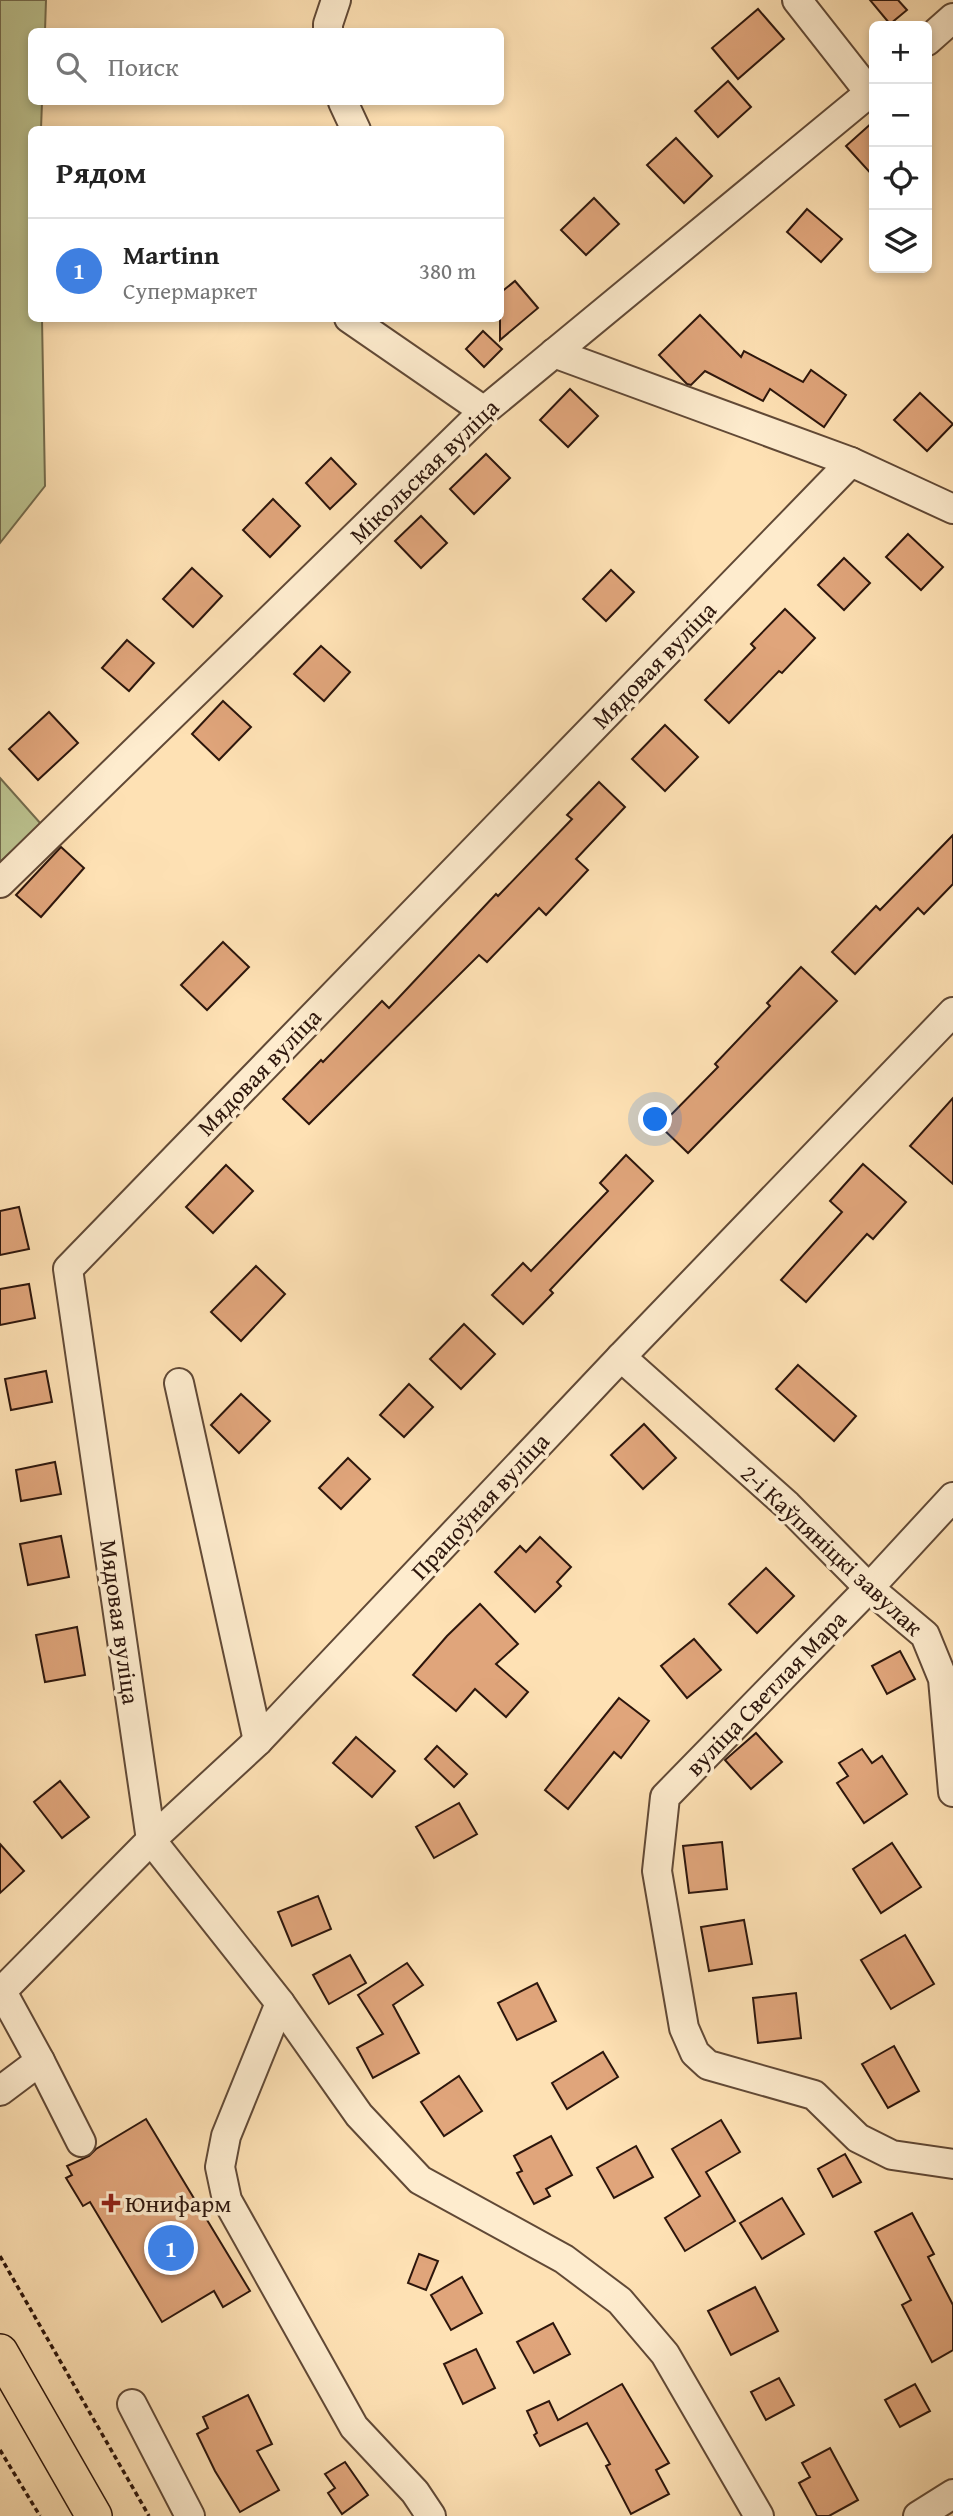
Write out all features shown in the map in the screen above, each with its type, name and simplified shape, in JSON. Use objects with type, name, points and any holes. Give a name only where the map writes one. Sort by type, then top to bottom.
[{"type":"main road","points":[[0,2352],[94,2516]]},
{"type":"street","points":[[328,28],[336,0]]},
{"type":"street","points":[[797,0],[869,87]]},
{"type":"street","points":[[932,37],[953,18]]},
{"type":"street","name":"Мікольская вуліца","points":[[0,883],[484,411],[869,93]]},
{"type":"street","points":[[344,105],[354,126]]},
{"type":"street","points":[[355,322],[484,411]]},
{"type":"street","points":[[554,353],[851,462],[953,509]]},
{"type":"street","name":"Мядовая вуліца","points":[[151,1840],[68,1269],[851,462]]},
{"type":"street","name":"Працоўная вуліца","points":[[1,1991],[151,1840],[258,1741],[621,1357],[953,1013]]},
{"type":"street","name":"2-і Каўпяніцкі завулак","points":[[621,1357],[787,1505],[869,1588],[925,1635],[943,1679],[953,1792]]},
{"type":"street","points":[[179,1383],[258,1741]]},
{"type":"street","name":"вуліца Светлая Мара","points":[[953,1497],[869,1588],[665,1797],[657,1871],[684,2028],[695,2053],[708,2065],[814,2095],[858,2138],[892,2155],[953,2164]]},
{"type":"street","points":[[151,1840],[280,2003],[359,2115],[420,2180],[564,2259],[620,2301],[665,2354],[759,2516]]},
{"type":"street","points":[[1,1991],[81,2142]]},
{"type":"street","points":[[280,2003],[226,2136],[220,2167],[227,2200],[354,2427],[415,2492],[431,2516]]},
{"type":"street","points":[[0,2091],[40,2061]]},
{"type":"street","points":[[132,2404],[190,2516]]},
{"type":"street","points":[[918,2516],[953,2494]]},
{"type":"path","points":[[0,2256],[149,2516]]},
{"type":"path","points":[[0,2450],[40,2516]]},
{"type":"green space","points":[[0,0],[46,0],[45,28],[28,28],[28,105],[42,105],[41,126],[28,126],[28,322],[42,322],[45,486],[0,543]]},
{"type":"green space","points":[[0,778],[41,824],[0,862]]},
{"type":"building","points":[[870,0],[898,0],[907,10],[894,21],[888,21]]},
{"type":"building","points":[[758,9],[784,39],[738,79],[712,48]]},
{"type":"building","points":[[728,81],[751,107],[718,137],[695,111]]},
{"type":"building","points":[[869,125],[869,171],[846,146]]},
{"type":"building","points":[[676,138],[712,176],[684,203],[647,165]]},
{"type":"building","points":[[594,198],[619,224],[586,255],[561,230]]},
{"type":"building","points":[[807,209],[842,239],[821,262],[787,232]]},
{"type":"building","points":[[515,281],[538,308],[500,340],[500,322],[504,322],[504,290]]},
{"type":"building","points":[[700,315],[741,357],[744,351],[803,382],[811,370],[846,395],[824,427],[770,389],[763,401],[705,371],[691,385],[687,384],[659,355]]},
{"type":"building","points":[[483,331],[502,349],[484,367],[466,349]]},
{"type":"building","points":[[570,389],[598,416],[568,447],[540,420]]},
{"type":"building","points":[[920,393],[953,424],[927,451],[894,420]]},
{"type":"building","points":[[486,454],[510,478],[474,514],[450,489]]},
{"type":"building","points":[[331,458],[356,484],[330,509],[306,483]]},
{"type":"building","points":[[273,499],[300,526],[270,557],[243,530]]},
{"type":"building","points":[[421,516],[447,543],[421,568],[395,541]]},
{"type":"building","points":[[908,534],[943,567],[921,590],[886,557]]},
{"type":"building","points":[[844,558],[870,583],[844,610],[818,585]]},
{"type":"building","points":[[192,568],[222,596],[193,627],[163,599]]},
{"type":"building","points":[[611,570],[634,592],[606,621],[583,599]]},
{"type":"building","points":[[785,609],[815,638],[729,723],[705,700],[755,648],[751,644]]},
{"type":"building","points":[[127,640],[154,663],[129,691],[102,668]]},
{"type":"building","points":[[321,646],[350,672],[324,701],[294,674]]},
{"type":"building","points":[[223,701],[251,727],[219,760],[192,734]]},
{"type":"building","points":[[49,712],[78,743],[38,780],[9,749]]},
{"type":"building","points":[[665,725],[698,757],[665,791],[632,759]]},
{"type":"building","points":[[599,782],[625,807],[576,859],[588,870],[546,915],[539,908],[487,962],[479,955],[309,1124],[283,1099],[382,1001],[389,1008],[496,894],[498,896],[572,819],[567,815]]},
{"type":"building","points":[[953,835],[953,884],[924,914],[918,908],[855,974],[832,952],[876,906],[880,910]]},
{"type":"building","points":[[61,847],[84,868],[41,917],[16,895]]},
{"type":"building","points":[[223,942],[249,967],[207,1010],[181,985]]},
{"type":"building","points":[[801,967],[837,1001],[688,1153],[660,1126],[718,1067],[715,1064],[770,1006],[767,1003]]},
{"type":"building","points":[[953,1098],[953,1184],[910,1146]]},
{"type":"building","points":[[626,1155],[653,1181],[550,1290],[553,1293],[523,1324],[492,1295],[523,1263],[531,1271],[608,1191],[600,1183]]},
{"type":"building","points":[[863,1164],[906,1202],[873,1239],[867,1234],[806,1302],[781,1280],[842,1212],[830,1201]]},
{"type":"building","points":[[226,1165],[253,1191],[213,1233],[186,1207]]},
{"type":"building","points":[[19,1207],[29,1249],[0,1255],[0,1211]]},
{"type":"building","points":[[256,1266],[285,1294],[241,1341],[211,1312]]},
{"type":"building","points":[[29,1284],[35,1318],[0,1325],[0,1289]]},
{"type":"building","points":[[464,1324],[495,1354],[461,1389],[430,1359]]},
{"type":"building","points":[[798,1365],[856,1416],[834,1441],[776,1389]]},
{"type":"building","points":[[46,1371],[52,1402],[11,1410],[5,1379]]},
{"type":"building","points":[[409,1384],[433,1407],[404,1437],[380,1415]]},
{"type":"building","points":[[241,1394],[270,1421],[239,1453],[211,1425]]},
{"type":"building","points":[[644,1424],[676,1458],[643,1489],[611,1455]]},
{"type":"building","points":[[348,1458],[370,1479],[341,1509],[319,1488]]},
{"type":"building","points":[[55,1462],[61,1494],[21,1501],[16,1470]]},
{"type":"building","points":[[61,1536],[69,1577],[28,1585],[20,1544]]},
{"type":"building","points":[[540,1537],[571,1567],[557,1582],[561,1586],[535,1612],[495,1572],[520,1546],[526,1552]]},
{"type":"building","points":[[766,1568],[794,1596],[757,1633],[729,1604]]},
{"type":"building","points":[[480,1604],[518,1644],[496,1664],[528,1692],[506,1717],[475,1689],[456,1711],[413,1675]]},
{"type":"building","points":[[77,1627],[85,1675],[45,1682],[36,1635]]},
{"type":"building","points":[[694,1639],[721,1670],[687,1698],[661,1666]]},
{"type":"building","points":[[900,1651],[915,1679],[887,1694],[872,1666]]},
{"type":"building","points":[[619,1698],[649,1721],[621,1758],[614,1752],[568,1809],[545,1790]]},
{"type":"building","points":[[756,1733],[782,1762],[751,1789],[725,1760]]},
{"type":"building","points":[[356,1737],[395,1771],[372,1797],[333,1763]]},
{"type":"building","points":[[437,1746],[467,1774],[454,1787],[425,1759]]},
{"type":"building","points":[[862,1749],[872,1763],[882,1756],[907,1794],[864,1823],[837,1783],[848,1776],[839,1763]]},
{"type":"building","points":[[60,1781],[89,1817],[62,1838],[34,1802]]},
{"type":"building","points":[[459,1803],[477,1834],[434,1858],[416,1827]]},
{"type":"building","points":[[722,1842],[727,1889],[689,1893],[683,1846]]},
{"type":"building","points":[[892,1843],[921,1887],[881,1913],[853,1869]]},
{"type":"building","points":[[0,1844],[24,1871],[0,1893]]},
{"type":"building","points":[[318,1896],[331,1929],[292,1946],[278,1912]]},
{"type":"building","points":[[744,1920],[752,1964],[709,1971],[701,1927]]},
{"type":"building","points":[[905,1935],[934,1984],[891,2009],[861,1960]]},
{"type":"building","points":[[350,1955],[366,1983],[329,2004],[313,1975]]},
{"type":"building","points":[[407,1963],[423,1985],[393,2005],[419,2053],[373,2078],[357,2048],[383,2034],[358,1995]]},
{"type":"building","points":[[537,1983],[556,2021],[517,2040],[498,2003]]},
{"type":"building","points":[[796,1993],[801,2038],[758,2043],[753,1998]]},
{"type":"building","points":[[894,2046],[919,2091],[888,2108],[862,2064]]},
{"type":"building","points":[[603,2052],[618,2077],[567,2109],[552,2083]]},
{"type":"building","points":[[459,2076],[482,2111],[444,2136],[421,2102]]},
{"type":"building","points":[[146,2119],[250,2291],[223,2307],[214,2291],[162,2322],[90,2202],[83,2206],[66,2178],[72,2175],[67,2166],[89,2156]]},
{"type":"building","points":[[721,2120],[740,2152],[706,2172],[735,2221],[685,2251],[665,2218],[700,2196],[672,2149]]},
{"type":"building","points":[[551,2136],[572,2175],[546,2189],[550,2196],[534,2204],[517,2173],[522,2171],[514,2156]]},
{"type":"building","points":[[636,2146],[653,2177],[614,2198],[597,2168]]},
{"type":"building","points":[[845,2154],[861,2182],[833,2197],[818,2169]]},
{"type":"building","points":[[782,2198],[804,2234],[762,2259],[740,2223]]},
{"type":"building","points":[[912,2213],[934,2254],[928,2257],[953,2305],[953,2350],[932,2362],[902,2305],[911,2300],[875,2232]]},
{"type":"building","points":[[419,2254],[438,2261],[426,2290],[408,2283]]},
{"type":"building","points":[[462,2277],[482,2313],[451,2330],[431,2295]]},
{"type":"building","points":[[755,2287],[778,2331],[731,2355],[708,2311]]},
{"type":"building","points":[[553,2323],[570,2354],[534,2373],[517,2342]]},
{"type":"building","points":[[476,2349],[495,2388],[463,2404],[444,2364]]},
{"type":"building","points":[[779,2378],[794,2405],[766,2420],[751,2392]]},
{"type":"building","points":[[622,2384],[669,2463],[656,2470],[669,2494],[631,2514],[606,2466],[610,2464],[587,2423],[540,2446],[527,2411],[549,2401],[558,2420]]},
{"type":"building","points":[[915,2384],[930,2411],[900,2427],[885,2400]]},
{"type":"building","points":[[248,2395],[272,2444],[257,2451],[279,2490],[240,2512],[197,2434],[208,2428],[203,2417]]},
{"type":"building","points":[[830,2448],[858,2500],[829,2516],[817,2516],[799,2483],[810,2477],[802,2463]]},
{"type":"building","points":[[345,2462],[368,2495],[342,2514],[328,2493],[335,2488],[325,2474]]},
{"type":"place","name":"Юнифарм","points":[[111,2203]]},
{"type":"place","name":"Martinn","points":[[171,2248]]}]
